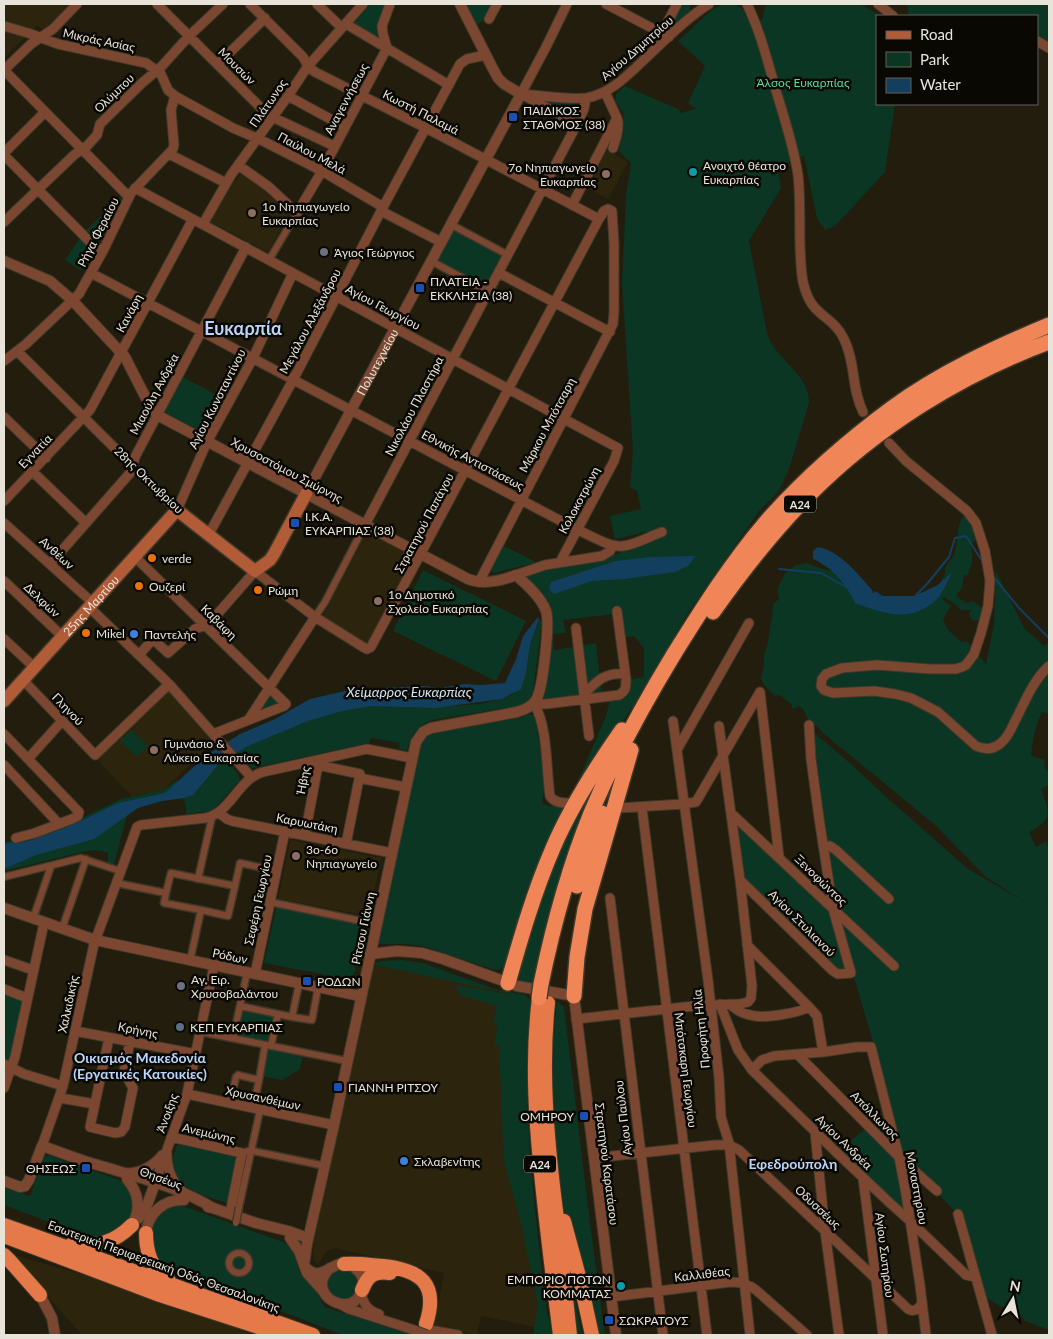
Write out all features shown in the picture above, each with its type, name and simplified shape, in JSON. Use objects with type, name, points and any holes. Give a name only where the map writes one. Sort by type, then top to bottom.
[{"type":"highway","name":"Α24","points":[[560,1335],[535,1112],[535,1048],[558,911],[591,812],[633,725],[679,646],[737,559],[800,486],[845,445],[892,408],[937,378],[986,352],[1049,325]]},
{"type":"highway","name":"Α24","points":[[570,1335],[550,1163],[545,1074],[545,992],[565,920],[610,793],[660,696],[705,623],[768,540],[809,495],[864,446],[913,411],[988,368],[1049,342]]},
{"type":"highway","points":[[508,983],[535,894],[562,830],[600,762],[679,646]]},
{"type":"highway","points":[[574,996],[577,957],[585,909],[631,750]]},
{"type":"highway","points":[[549,1149],[592,1335]]},
{"type":"highway","name":"Εσωτερική Περιφερειακή Οδός Θεσσαλονίκης","points":[[4,1225],[157,1294],[283,1335]]},
{"type":"highway","points":[[4,1245],[35,1255],[62,1251],[82,1245],[108,1242],[120,1236],[132,1225]]},
{"type":"highway","points":[[146,1233],[147,1251],[150,1259],[159,1273],[176,1286]]},
{"type":"highway","name":"Εσωτερική Περιφερειακή Οδός Θεσσαλονίκης","points":[[4,1236],[62,1251],[176,1286],[313,1335]]},
{"type":"highway","points":[[4,1255],[40,1296]]},
{"type":"highway","points":[[344,1264],[400,1268],[410,1271],[419,1277],[426,1285],[430,1298],[430,1311],[422,1329]]},
{"type":"highway","points":[[361,1291],[367,1280],[377,1272],[408,1277],[417,1284],[423,1295],[422,1329]]},
{"type":"highway","points":[[226,1317],[267,1335]]},
{"type":"main road","name":"Πολυτεχνείου","points":[[255,570],[270,560],[306,494]]},
{"type":"main road","name":"28ης Οκτωβρίου","points":[[178,510],[255,570]]},
{"type":"main road","name":"25ης Μαρτίου","points":[[4,701],[178,510]]},
{"type":"street","points":[[77,4],[53,29],[28,46],[4,70],[129,196]]},
{"type":"street","name":"Μουσών","points":[[157,4],[264,112],[334,146]]},
{"type":"street","name":"Ολύμπου","points":[[4,222],[74,155],[87,146],[97,135],[100,124],[157,71],[223,4]]},
{"type":"street","name":"Κωστή Παλαμά","points":[[250,4],[303,57],[308,66],[315,72],[599,219]]},
{"type":"street","points":[[317,4],[344,26],[387,48],[448,85]]},
{"type":"street","name":"Πλάτωνος","points":[[203,224],[226,183],[308,66],[363,4]]},
{"type":"street","points":[[387,48],[382,26],[390,4]]},
{"type":"street","name":"Αγίου Δημητρίου","points":[[460,4],[500,80],[521,94],[577,124]]},
{"type":"street","points":[[489,19],[497,4]]},
{"type":"street","name":"Πολυτεχνείου","points":[[306,494],[568,4]]},
{"type":"street","points":[[606,4],[665,35]]},
{"type":"street","name":"Αγίου Δημητρίου","points":[[665,35],[677,4]]},
{"type":"street","name":"Αγίου Δημητρίου","points":[[521,94],[586,98],[605,92],[624,78],[665,35],[699,7],[709,4]]},
{"type":"street","points":[[748,4],[757,26],[786,124],[796,169],[802,271],[806,291],[812,305],[838,328],[845,340],[852,358],[858,402],[863,412]]},
{"type":"street","points":[[878,4],[891,15]]},
{"type":"street","points":[[218,64],[265,18]]},
{"type":"street","name":"Μικράς Ασίας","points":[[4,26],[58,44],[142,62],[157,71]]},
{"type":"street","points":[[1038,42],[1049,48]]},
{"type":"street","name":"Αναγεννήσεως","points":[[297,213],[322,171],[387,48]]},
{"type":"street","name":"Μεγάλου Αλεξάνδρου","points":[[209,534],[293,380],[448,85],[462,62],[486,55]]},
{"type":"street","points":[[157,71],[162,76],[169,92],[175,96],[171,110],[174,145],[169,154],[226,183]]},
{"type":"street","name":"Αγίου Δημητρίου","points":[[605,92],[617,118]]},
{"type":"street","name":"Παύλου Μελά","points":[[175,96],[233,128],[258,138],[322,171],[382,209],[441,242]]},
{"type":"street","points":[[288,96],[345,127]]},
{"type":"street","name":"Νικολάου Πλαστήρα","points":[[249,719],[325,602],[577,124],[584,109],[586,98]]},
{"type":"street","points":[[45,112],[4,154],[94,246],[103,251]]},
{"type":"street","points":[[613,148],[618,127],[617,118]]},
{"type":"street","points":[[572,205],[617,118]]},
{"type":"street","name":"Ρήγα Φεραίου","points":[[4,361],[82,289],[103,251],[129,196],[169,154]]},
{"type":"street","points":[[238,165],[269,187],[297,213],[270,260]]},
{"type":"street","name":"Αγίου Γεωργίου","points":[[136,188],[618,448]]},
{"type":"street","points":[[499,274],[610,332],[614,312],[612,211],[606,210],[599,219]]},
{"type":"street","name":"Κανάρη","points":[[84,417],[90,410],[122,353],[193,219]]},
{"type":"street","name":"Στρατηγού Παπάγου","points":[[315,617],[363,647],[370,648],[599,219]]},
{"type":"street","points":[[450,224],[508,255]]},
{"type":"street","name":"Μιαούλη Ανδρέα","points":[[50,564],[130,474],[135,457],[246,248]]},
{"type":"street","name":"Χρυσοστόμου Σμύρνης","points":[[4,261],[50,281],[72,300],[122,353],[151,408],[157,415],[468,579],[478,582]]},
{"type":"street","points":[[431,261],[489,292]]},
{"type":"street","name":"Εθνικής Αντιστάσεως","points":[[91,273],[578,530],[612,545]]},
{"type":"street","name":"Αγίου Κωνσταντίνου","points":[[178,510],[207,442],[253,358],[293,273]]},
{"type":"street","name":"Μάρκου Μπότσαρη","points":[[478,582],[610,332]]},
{"type":"street","name":"28ης Οκτωβρίου","points":[[17,351],[178,510]]},
{"type":"street","points":[[4,417],[46,458]]},
{"type":"street","name":"Εγνατία","points":[[5,498],[33,472],[84,417]]},
{"type":"street","points":[[889,443],[906,460],[967,511],[976,523],[985,552],[990,581],[988,606],[981,633],[974,654],[962,668],[930,669],[877,665],[842,668],[830,671],[823,676],[822,688],[833,693],[874,691],[911,698],[938,712],[976,746],[989,749],[1004,740],[1032,689],[1044,670],[1049,666]]},
{"type":"street","name":"Κολοκοτρώνη","points":[[560,562],[614,460],[618,448]]},
{"type":"street","points":[[33,472],[86,523]]},
{"type":"street","name":"Ανθέων","points":[[4,523],[50,564],[169,684],[251,777]]},
{"type":"street","points":[[478,582],[495,581],[560,562],[602,556],[610,551],[612,545],[625,546],[662,532]]},
{"type":"street","name":"Καβάφη","points":[[135,557],[286,704],[249,719]]},
{"type":"street","name":"Πολυτεχνείου","points":[[139,655],[153,639],[168,653],[195,629],[208,624],[255,570]]},
{"type":"street","name":"28ης Οκτωβρίου","points":[[255,570],[315,617]]},
{"type":"street","points":[[516,575],[540,601],[546,615],[547,631],[540,692],[534,704]]},
{"type":"street","name":"Δελφών","points":[[4,581],[62,636]]},
{"type":"street","points":[[534,704],[546,704],[584,697],[619,695],[625,689],[625,674],[617,611]]},
{"type":"street","points":[[678,748],[749,623]]},
{"type":"street","points":[[576,628],[589,736]]},
{"type":"street","points":[[4,639],[34,667]]},
{"type":"street","points":[[584,697],[594,683],[604,677],[612,674],[625,674]]},
{"type":"street","name":"Γληνού","points":[[23,680],[95,756],[169,684]]},
{"type":"street","points":[[618,808],[642,808],[693,803],[698,799],[760,692],[779,857]]},
{"type":"street","points":[[534,704],[542,724],[550,796],[556,802],[570,803]]},
{"type":"street","name":"Ρίτσου Γιάννη","points":[[305,1266],[307,1241],[334,1126],[360,996],[417,740],[428,729],[456,722],[517,712],[534,704]]},
{"type":"street","points":[[213,734],[249,719]]},
{"type":"street","points":[[28,759],[62,721]]},
{"type":"street","name":"Προφήτη Ηλία","points":[[673,721],[684,804],[716,1004],[721,1117],[729,1145],[750,1335]]},
{"type":"street","points":[[809,725],[811,759],[833,909]]},
{"type":"street","points":[[576,1019],[666,1008],[742,1004],[752,996],[740,880],[719,726]]},
{"type":"street","points":[[4,734],[79,811],[78,816],[35,833],[16,838]]},
{"type":"street","points":[[198,878],[215,815],[251,777],[262,772],[319,762],[367,749],[412,758]]},
{"type":"street","points":[[319,762],[360,774],[346,844]]},
{"type":"street","name":"Ήβης","points":[[305,835],[319,762]]},
{"type":"street","points":[[4,765],[59,824]]},
{"type":"street","points":[[359,778],[405,787]]},
{"type":"street","name":"Μπότσκαρη Γεωργίου","points":[[642,808],[707,1335]]},
{"type":"street","name":"Ξενοφώντος","points":[[731,813],[894,966]]},
{"type":"street","name":"Καρυωτάκη","points":[[215,815],[229,820],[392,854]]},
{"type":"street","name":"Χαλκιδικής","points":[[4,1181],[24,1186],[29,1180],[42,1146],[64,1086],[74,1031],[95,940],[137,827],[215,815]]},
{"type":"street","name":"Σεφέρη Γεωργίου","points":[[251,973],[270,902],[285,832]]},
{"type":"street","points":[[823,846],[830,846],[836,850],[889,900]]},
{"type":"street","points":[[4,876],[81,858],[120,871]]},
{"type":"street","points":[[62,929],[86,859]]},
{"type":"street","points":[[235,886],[171,873],[164,903],[228,916],[235,886],[240,863],[277,871]]},
{"type":"street","points":[[33,919],[51,866]]},
{"type":"street","name":"Αγίου Στυλιανού","points":[[740,880],[833,971],[838,974],[851,973],[833,909]]},
{"type":"street","points":[[116,883],[166,893]]},
{"type":"street","name":"Αγίου Παύλου","points":[[610,898],[662,1335]]},
{"type":"street","points":[[270,902],[376,924]]},
{"type":"street","name":"Ρόδων","points":[[4,908],[95,940],[360,996]]},
{"type":"street","points":[[190,960],[201,910]]},
{"type":"street","points":[[4,1088],[8,1066],[16,1051],[44,923]]},
{"type":"street","points":[[747,945],[817,1016],[823,1052],[767,1058],[760,1061],[752,1070]]},
{"type":"street","points":[[370,954],[397,951],[418,952],[525,988],[574,996]]},
{"type":"street","points":[[4,960],[33,970]]},
{"type":"street","name":"Άνοιξης","points":[[132,1225],[146,1208],[187,1094],[214,966]]},
{"type":"street","points":[[233,1038],[240,1006],[251,973]]},
{"type":"street","points":[[292,1017],[299,984]]},
{"type":"street","points":[[240,1006],[312,1020],[318,988]]},
{"type":"street","points":[[4,989],[27,998]]},
{"type":"street","name":"Στρατηγού Καρατάσου","points":[[574,996],[616,1335]]},
{"type":"street","name":"Αγίου Ανδρέα","points":[[716,1004],[738,1050],[752,1070],[966,1275],[975,1277]]},
{"type":"street","points":[[730,1004],[740,1011],[756,1016],[788,1013],[809,1007]]},
{"type":"street","points":[[236,1215],[256,1109],[259,1080],[278,1014]]},
{"type":"street","name":"Κρήνης","points":[[74,1031],[196,1054]]},
{"type":"street","points":[[200,1032],[347,1061]]},
{"type":"street","points":[[109,1038],[90,1127],[115,1133],[121,1132],[125,1125],[133,1088],[124,1072],[130,1042]]},
{"type":"street","name":"Μοναστηρίου","points":[[823,1052],[857,1047],[871,1048],[899,1157],[911,1222],[926,1335]]},
{"type":"street","name":"Απόλλωνος","points":[[797,1054],[899,1157],[937,1191]]},
{"type":"street","points":[[8,1066],[24,1074],[64,1086]]},
{"type":"street","points":[[230,1104],[238,1075],[259,1080]]},
{"type":"street","name":"Χρυσανθέμων","points":[[187,1094],[334,1126]]},
{"type":"street","points":[[60,1098],[95,1104]]},
{"type":"street","points":[[815,1132],[825,1231],[839,1335]]},
{"type":"street","name":"Ανεμώνης","points":[[171,1137],[247,1152]]},
{"type":"street","points":[[594,1158],[722,1144],[729,1145]]},
{"type":"street","name":"Οδυσσέως","points":[[729,1145],[743,1153],[910,1310],[915,1310],[922,1303]]},
{"type":"street","name":"Θησέως","points":[[42,1146],[209,1208],[236,1215],[307,1241]]},
{"type":"street","points":[[132,1225],[138,1213],[138,1201],[134,1189],[126,1176],[149,1168],[167,1149]]},
{"type":"street","points":[[146,1233],[149,1222],[159,1208],[173,1200],[186,1198],[173,1180],[167,1164],[167,1149]]},
{"type":"street","points":[[247,1152],[325,1166]]},
{"type":"street","name":"Αγίου Σωτηρίου","points":[[863,1178],[883,1335]]},
{"type":"street","name":"Άνοιξης","points":[[146,1208],[146,1233]]},
{"type":"street","points":[[958,1214],[992,1335]]},
{"type":"street","points":[[314,1215],[303,1227],[289,1235],[299,1251],[308,1274],[329,1299],[349,1309],[422,1329],[458,1335]]},
{"type":"street","points":[[305,1266],[312,1273],[318,1274],[336,1264],[344,1264],[352,1266],[360,1274],[363,1282],[358,1297],[352,1302],[337,1303]]},
{"type":"street","points":[[324,1293],[322,1281],[330,1268]]},
{"type":"street","name":"Καλλιθέας","points":[[611,1297],[731,1282],[745,1283],[756,1290],[807,1335]]},
{"type":"street","points":[[361,1291],[364,1303],[370,1311],[422,1329]]},
{"type":"street","points":[[40,1296],[52,1318],[55,1335]]},
{"type":"street","points":[[794,1323],[795,1335]]},
{"type":"shaded area","points":[[4,4],[69,4],[44,31],[37,25],[4,58]]},
{"type":"shaded area","name":"7ο Νηπιαγωγείο Ευκαρπίας","points":[[604,148],[628,162],[608,199],[584,186]]},
{"type":"shaded area","name":"1ο Νηπιαγωγείο Ευκαρπίας","points":[[242,173],[274,197],[289,212],[268,252],[210,222],[230,187]]},
{"type":"shaded area","points":[[367,532],[414,557],[367,645],[323,616]]},
{"type":"shaded area","name":"Γυμνάσιο & Λύκειο Ευκαρπίας","points":[[168,691],[213,743],[163,790],[132,797],[96,758]]},
{"type":"shaded area","points":[[290,840],[381,858],[369,916],[278,899]]},
{"type":"shaded area","name":"Σκλαβενίτης","points":[[373,964],[510,994],[506,1010],[547,1314],[541,1328],[481,1316],[477,1335],[434,1326],[444,1273],[335,1248],[326,1252],[318,1264],[313,1260],[314,1240]]},
{"type":"shaded area","points":[[10,1254],[132,1290],[253,1335],[82,1335]]},
{"type":"green space","points":[[370,4],[386,4],[378,24],[378,33],[375,36],[354,24]]},
{"type":"green space","points":[[466,4],[496,4],[488,18],[476,25]]},
{"type":"green space","points":[[682,4],[690,4],[690,11],[668,30]]},
{"type":"green space","name":"Άλσος Ευκαρπίας","points":[[723,4],[732,5],[739,7],[750,19],[762,20],[766,4],[860,4],[879,15],[876,15],[876,105],[895,105],[885,172],[835,226],[825,230],[817,218],[804,156],[777,166],[781,188],[749,241],[769,339],[780,355],[800,377],[808,394],[809,403],[789,469],[779,491],[759,511],[688,613],[638,699],[571,797],[606,716],[610,700],[620,696],[624,681],[644,677],[644,648],[634,636],[616,639],[614,614],[563,620],[566,633],[553,634],[554,650],[596,643],[602,698],[538,702],[547,615],[525,577],[555,566],[584,564],[617,554],[668,530],[646,532],[615,539],[610,516],[641,509],[637,491],[630,487],[633,451],[622,284],[626,196],[631,163],[619,151],[624,128],[623,113],[615,101],[616,94],[625,86],[678,109],[680,113],[696,109],[688,103],[705,66],[678,41],[713,9]]},
{"type":"green space","points":[[907,4],[1049,4],[1049,42],[1038,36],[1038,15],[909,15]]},
{"type":"green space","points":[[545,101],[578,103],[579,105],[575,117],[572,117],[544,103]]},
{"type":"green space","points":[[124,196],[98,243],[85,231]]},
{"type":"green space","points":[[451,229],[502,256],[486,286],[436,259]]},
{"type":"green space","points":[[80,238],[95,248],[80,270],[65,260]]},
{"type":"green space","points":[[183,377],[226,400],[207,435],[164,412]]},
{"type":"green space","points":[[966,516],[975,530],[976,539],[970,545],[972,553],[971,564],[968,575],[964,576],[962,588],[957,597],[967,603],[973,601],[982,608],[979,620],[973,621],[969,615],[971,610],[961,610],[943,597],[943,600],[951,606],[943,619],[948,630],[961,642],[967,641],[986,664],[994,624],[996,571],[1024,628],[1044,646],[1049,642],[1049,714],[1042,712],[1035,733],[1031,756],[1045,760],[1044,766],[1049,773],[1049,785],[1041,789],[1047,815],[1042,824],[1029,832],[1036,847],[1046,841],[1049,850],[1049,897],[1046,903],[1049,899],[1049,1330],[1025,1321],[1017,1310],[1000,1306],[984,1296],[958,1211],[955,1211],[894,1148],[904,1201],[901,1207],[839,1150],[890,1109],[851,967],[836,972],[743,879],[735,822],[837,916],[811,735],[813,732],[968,869],[1025,902],[986,877],[934,824],[809,721],[803,709],[799,706],[793,709],[791,704],[780,695],[775,696],[764,685],[761,678],[773,604],[779,599],[777,590],[785,573],[796,565],[806,563],[855,576],[870,591],[875,591],[905,605],[933,590],[940,583],[945,574],[945,568],[955,553],[958,529],[962,517]]},
{"type":"green space","points":[[504,546],[534,561],[534,563],[494,573],[491,572]]},
{"type":"green space","points":[[423,570],[526,621],[496,681],[393,631]]},
{"type":"green space","points":[[539,619],[542,622],[533,692],[530,699],[523,705],[432,720],[415,732],[410,740],[407,751],[399,749],[400,743],[371,738],[369,743],[253,768],[245,764],[231,746],[337,703],[421,708],[480,704],[502,699],[521,688],[526,673],[530,644]]},
{"type":"green space","points":[[270,694],[280,704],[260,711],[260,710]]},
{"type":"green space","points":[[530,714],[534,716],[536,721],[544,776],[542,803],[549,806],[569,805],[507,964],[495,970],[423,946],[378,944],[420,747],[424,740],[433,733],[520,718]]},
{"type":"green space","points":[[131,730],[148,746],[137,757],[120,741]]},
{"type":"green space","points":[[613,755],[572,850],[545,930],[536,981],[524,983],[517,979],[517,964],[534,907],[568,829]]},
{"type":"green space","points":[[227,759],[240,780],[213,810],[186,814],[183,798],[154,803],[133,811],[127,815],[114,864],[108,863],[108,853],[92,850],[4,871],[4,842],[28,838],[61,828],[121,799],[163,790],[177,780],[194,793],[219,764]]},
{"type":"green space","points":[[277,904],[312,911],[312,915],[319,917],[320,914],[338,918],[338,920],[344,921],[345,919],[363,923],[353,980],[264,963]]},
{"type":"green space","points":[[402,960],[423,963],[495,989],[526,995],[532,1001],[527,1052],[528,1123],[547,1314],[552,1335],[538,1335],[538,1332],[533,1335],[538,1306],[521,1223],[504,1162],[499,1046],[494,1045],[498,1025],[493,1024],[497,1006],[460,995],[455,985],[519,996],[370,964]]},
{"type":"green space","points":[[4,989],[27,998],[11,1067],[4,1064]]},
{"type":"green space","points":[[557,1001],[564,1007],[605,1335],[593,1335],[568,1237],[553,1134],[553,1040]]},
{"type":"green space","points":[[241,1008],[275,1015],[270,1042],[236,1036]]},
{"type":"green space","points":[[268,1048],[303,1055],[300,1069],[282,1080],[262,1076]]},
{"type":"green space","points":[[181,1143],[238,1157],[227,1203],[191,1190],[177,1178],[173,1170],[173,1158],[177,1145]]},
{"type":"green space","points":[[48,1155],[124,1183],[133,1202],[133,1211],[124,1226],[109,1235],[91,1238],[4,1205],[4,1188],[30,1196],[44,1157]]},
{"type":"green space","points":[[176,1205],[283,1242],[293,1250],[301,1275],[315,1289],[325,1307],[411,1335],[343,1335],[170,1268],[157,1256],[153,1245],[152,1228],[158,1215]]},
{"type":"green space","points":[[340,1268],[348,1270],[356,1279],[356,1290],[349,1298],[344,1299],[332,1296],[326,1285],[331,1273]]},
{"type":"green space","points":[[570,1281],[574,1293],[582,1335],[574,1335]]},
{"type":"water","points":[[818,547],[826,549],[841,558],[872,590],[872,593],[877,592],[882,596],[914,596],[938,585],[953,571],[938,598],[928,606],[908,614],[888,613],[855,603],[838,577],[820,562],[813,559],[813,551]]},
{"type":"water","points":[[696,556],[689,565],[675,572],[592,581],[554,594],[549,589],[551,582],[616,561],[651,557]]},
{"type":"water","name":"Χείμαρρος Ευκαρπίας","points":[[538,617],[539,619],[530,644],[526,673],[521,689],[502,699],[435,708],[371,706],[342,711],[308,721],[248,746],[219,764],[193,795],[138,808],[94,839],[36,855],[4,869],[4,845],[7,843],[26,842],[70,826],[118,803],[165,793],[207,755],[240,734],[275,719],[310,699],[345,691],[380,688],[425,686],[439,688],[465,684],[505,683],[516,659],[523,636]]},
{"type":"waterway","name":"Χείμαρρος Ευκαρπίας","points":[[916,595],[949,557],[955,538],[966,536],[984,564]]},
{"type":"waterway","name":"Χείμαρρος Ευκαρπίας","points":[[779,569],[821,573],[848,588]]},
{"type":"waterway","name":"Χείμαρρος Ευκαρπίας","points":[[993,576],[1019,608],[1049,636]]},
{"type":"place","name":"ΠΑΙΔΙΚΟΣ ΣΤΑΘΜΟΣ (38)","points":[[513,117]]},
{"type":"place","name":"Ανοιχτό θέατρο Ευκαρπίας","points":[[693,172]]},
{"type":"place","name":"7ο Νηπιαγωγείο Ευκαρπίας","points":[[606,174]]},
{"type":"place","name":"1ο Νηπιαγωγείο Ευκαρπίας","points":[[252,213]]},
{"type":"place","name":"Άγιος Γεώργιος","points":[[324,252]]},
{"type":"place","name":"ΠΛΑΤΕΙΑ - ΕΚΚΛΗΣΙΑ (38)","points":[[420,288]]},
{"type":"place","name":"Ι.Κ.Α. ΕΥΚΑΡΠΙΑΣ (38)","points":[[295,523]]},
{"type":"place","name":"verde","points":[[152,558]]},
{"type":"place","name":"Ουζερί","points":[[139,586]]},
{"type":"place","name":"Ρώμη","points":[[258,590]]},
{"type":"place","name":"1ο Δημοτικό Σχολείο Ευκαρπίας","points":[[378,601]]},
{"type":"place","name":"Mikel","points":[[86,633]]},
{"type":"place","name":"Παντελής","points":[[134,634]]},
{"type":"place","name":"Γυμνάσιο & Λύκειο Ευκαρπίας","points":[[154,750]]},
{"type":"place","name":"3ο-6ο Νηπιαγωγείο","points":[[296,856]]},
{"type":"place","name":"ΡΟΔΩΝ","points":[[307,981]]},
{"type":"place","name":"Αγ. Ειρ. Χρυσοβαλάντου","points":[[181,986]]},
{"type":"place","name":"ΚΕΠ ΕΥΚΑΡΠΙΑΣ","points":[[180,1027]]},
{"type":"place","name":"ΓΙΑΝΝΗ ΡΙΤΣΟΥ","points":[[338,1087]]},
{"type":"place","name":"ΟΜΗΡΟΥ","points":[[584,1116]]},
{"type":"place","name":"Σκλαβενίτης","points":[[404,1161]]},
{"type":"place","name":"ΘΗΣΕΩΣ","points":[[86,1168]]},
{"type":"place","name":"ΕΜΠΟΡΙΟ ΠΟΤΩΝ ΚΟΜΜΑΤΑΣ","points":[[621,1286]]},
{"type":"place","name":"ΣΩΚΡΑΤΟΥΣ","points":[[609,1320]]},
{"type":"district","name":"Ευκαρπία","points":[[243,328]]},
{"type":"district","name":"Οικισμός Μακεδονία (Εργατικές Κατοικίες)","points":[[140,1066]]},
{"type":"district","name":"Εφεδρούπολη","points":[[793,1163]]}]
